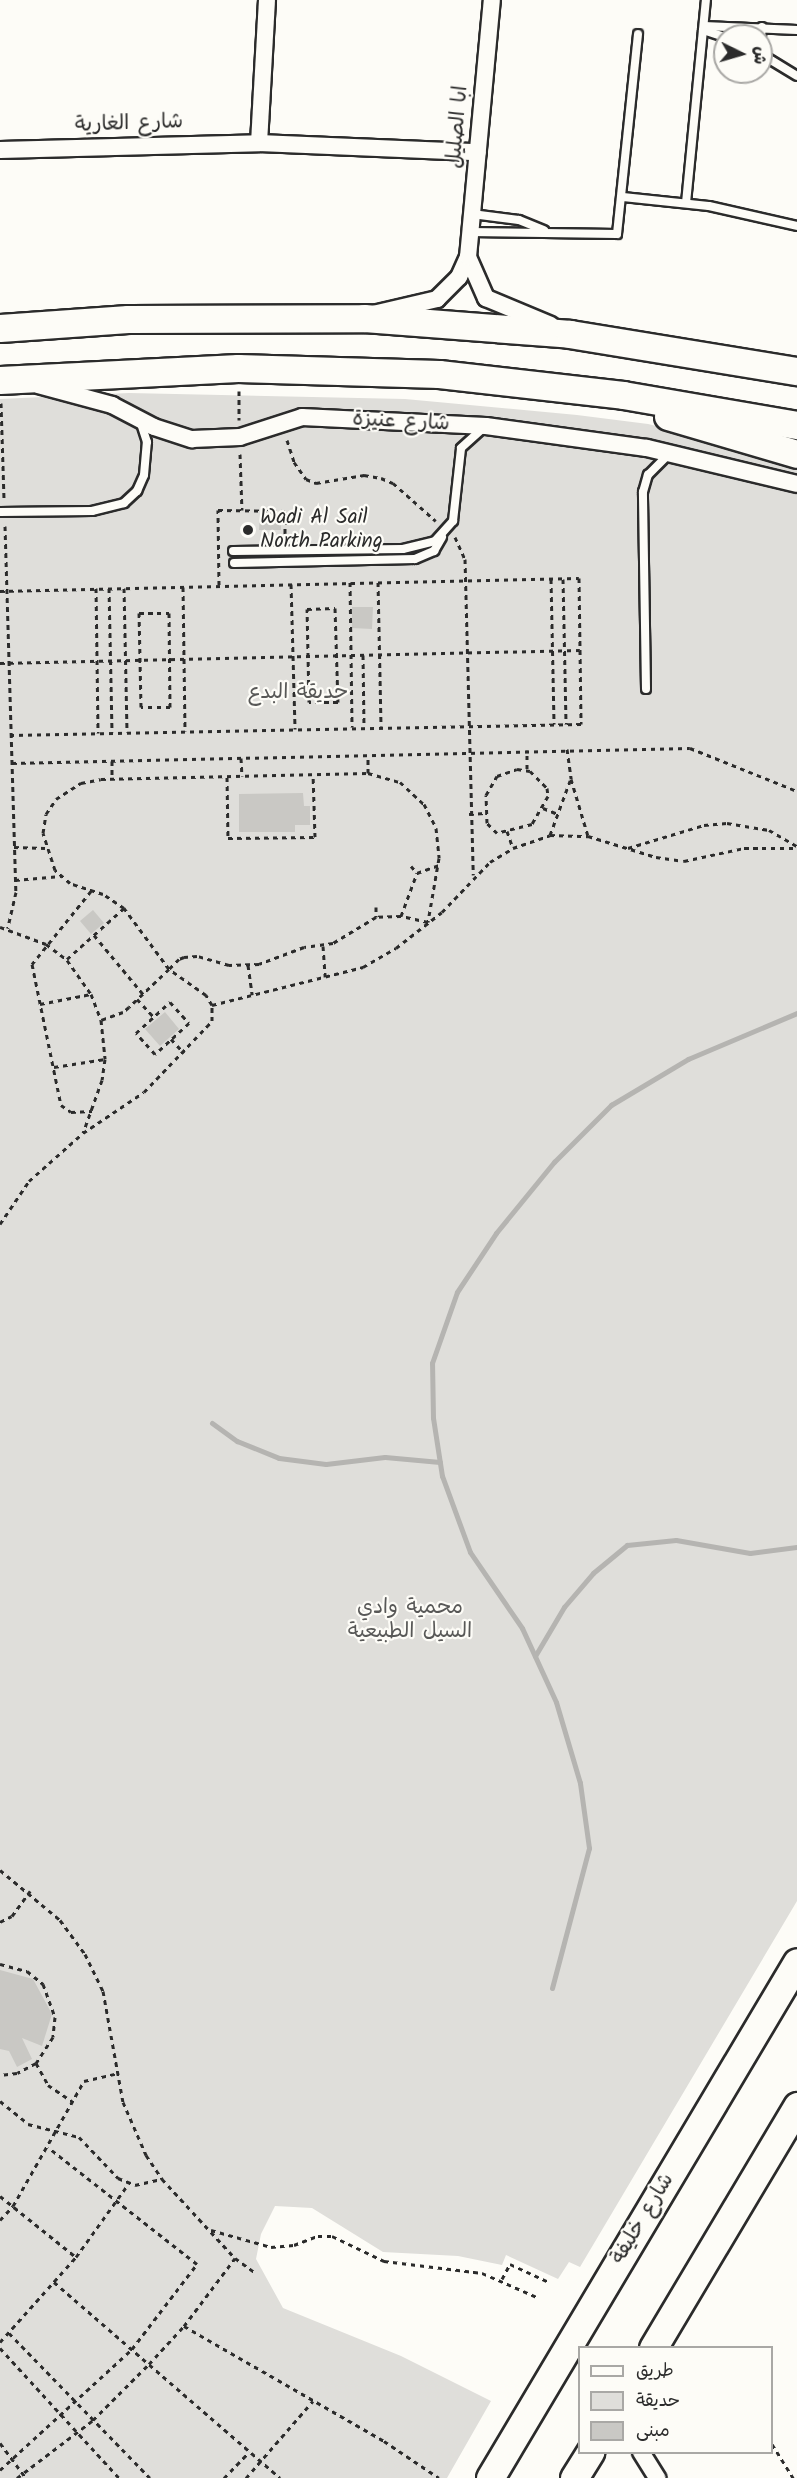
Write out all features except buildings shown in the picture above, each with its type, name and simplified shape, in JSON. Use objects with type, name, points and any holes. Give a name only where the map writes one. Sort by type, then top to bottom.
[{"type":"main road","points":[[0,328],[128,319],[364,318],[570,334],[797,371]]},
{"type":"main road","points":[[5,386],[238,368],[363,371],[503,380],[623,395],[797,425]]},
{"type":"main road","points":[[623,395],[664,415],[797,454]]},
{"type":"main road","name":"شارع خليفة","points":[[490,2478],[797,1962]]},
{"type":"main road","points":[[654,2346],[797,2106]]},
{"type":"main road","points":[[574,2478],[589,2454]]},
{"type":"street","points":[[259,143],[267,0]]},
{"type":"street","name":"ابا الصليل","points":[[364,318],[390,308],[436,299],[459,277],[468,257],[492,0]]},
{"type":"street","name":"شارع الغارية","points":[[0,150],[259,143],[478,152]]},
{"type":"street","name":"ابا الصليل","points":[[468,257],[486,298],[570,334]]},
{"type":"street","name":"شارع عنيزة","points":[[5,386],[112,405],[169,433],[204,440],[240,437],[281,421],[302,417],[486,426],[670,453],[797,484]]},
{"type":"street","points":[[642,2454],[657,2478]]},
{"type":"lane","points":[[686,203],[706,0]]},
{"type":"lane","points":[[703,28],[713,29]]},
{"type":"lane","points":[[703,28],[713,32]]},
{"type":"lane","points":[[773,31],[797,30]]},
{"type":"lane","points":[[470,232],[519,235],[544,230],[613,236],[620,227],[638,34]]},
{"type":"lane","points":[[773,61],[797,76]]},
{"type":"lane","points":[[623,197],[686,203],[797,226]]},
{"type":"lane","points":[[472,214],[519,220],[544,230]]},
{"type":"lane","points":[[2,512],[92,511],[124,503],[137,491],[144,475],[147,442],[140,420]]},
{"type":"lane","points":[[234,563],[415,559],[434,551],[455,513],[459,453],[465,443],[486,426]]},
{"type":"lane","points":[[646,689],[643,492],[648,475],[670,453]]},
{"type":"lane","points":[[233,551],[414,548],[445,533]]},
{"type":"path","points":[[5,386],[2,512],[8,590],[16,906],[8,928]]},
{"type":"path","points":[[281,421],[294,462],[306,479],[316,483],[364,476],[381,478],[393,483],[464,551],[468,653],[469,814],[473,876]]},
{"type":"path","points":[[219,585],[218,510],[285,511],[285,541]]},
{"type":"path","points":[[0,591],[579,578],[581,724],[364,726],[11,735]]},
{"type":"path","points":[[551,579],[554,724]]},
{"type":"path","points":[[563,579],[566,724]]},
{"type":"path","points":[[350,582],[352,727]]},
{"type":"path","points":[[378,582],[381,726]]},
{"type":"path","points":[[291,584],[296,729]]},
{"type":"path","points":[[183,586],[185,731]]},
{"type":"path","points":[[96,588],[98,733]]},
{"type":"path","points":[[109,588],[112,732]]},
{"type":"path","points":[[124,588],[127,732]]},
{"type":"path","points":[[335,608],[338,702],[309,702],[308,657],[307,609],[335,608]]},
{"type":"path","points":[[169,613],[170,707],[141,707],[140,660],[139,614],[169,613]]},
{"type":"path","points":[[0,663],[580,650]]},
{"type":"path","points":[[363,655],[364,726]]},
{"type":"path","points":[[12,763],[690,748],[797,791]]},
{"type":"path","points":[[567,749],[571,779],[588,836]]},
{"type":"path","points":[[527,750],[527,769],[547,788],[543,808],[532,824],[507,831],[493,831],[485,813],[486,795],[497,776],[506,771],[527,769]]},
{"type":"path","points":[[368,755],[368,773]]},
{"type":"path","points":[[241,758],[242,776]]},
{"type":"path","points":[[112,761],[112,779]]},
{"type":"path","points":[[61,876],[45,848],[44,822],[56,799],[81,783],[112,779],[368,773],[400,782],[424,804],[436,828],[439,865],[428,922]]},
{"type":"path","points":[[227,777],[228,838],[315,837],[313,775]]},
{"type":"path","points":[[550,835],[571,779]]},
{"type":"path","points":[[543,808],[558,814]]},
{"type":"path","points":[[469,814],[485,813]]},
{"type":"path","points":[[626,848],[704,825],[728,823],[769,830],[797,847]]},
{"type":"path","points":[[507,831],[513,848]]},
{"type":"path","points":[[212,1005],[325,977],[380,958],[428,922],[473,876],[513,848],[550,835],[588,836],[626,848],[684,861],[744,848],[797,847]]},
{"type":"path","points":[[14,847],[45,848]]},
{"type":"path","points":[[401,916],[417,873],[439,865]]},
{"type":"path","points":[[411,866],[417,873]]},
{"type":"path","points":[[0,1224],[29,1181],[83,1133],[144,1092],[209,1028],[212,1005],[202,990],[168,969],[124,908],[61,876],[15,880]]},
{"type":"path","points":[[91,891],[32,964],[61,1105],[71,1112],[92,1111]]},
{"type":"path","points":[[376,907],[376,917]]},
{"type":"path","points":[[67,960],[124,908]]},
{"type":"path","points":[[101,1020],[116,1016],[168,969],[189,956],[248,965],[283,958],[304,947],[323,946],[376,917],[401,916],[428,922]]},
{"type":"path","points":[[0,927],[8,928],[46,944],[67,960],[91,994],[101,1020],[105,1059],[92,1111],[83,1133]]},
{"type":"path","points":[[94,935],[143,994]]},
{"type":"path","points":[[323,946],[325,977]]},
{"type":"path","points":[[248,965],[252,995]]},
{"type":"path","points":[[39,1004],[91,994]]},
{"type":"path","points":[[137,999],[154,1017]]},
{"type":"path","points":[[170,1002],[189,1023],[155,1054],[136,1033],[154,1017],[170,1002]]},
{"type":"path","points":[[171,1039],[184,1053]]},
{"type":"path","points":[[53,1067],[105,1059]]},
{"type":"path","points":[[0,1870],[30,1891],[60,1920],[85,1954],[103,1991],[118,2073],[133,2129],[162,2179],[235,2258],[254,2272]]},
{"type":"path","points":[[0,1922],[12,1916],[30,1891]]},
{"type":"path","points":[[0,1964],[17,1967],[36,1977],[54,2006],[53,2037],[36,2063],[17,2073],[0,2075]]},
{"type":"path","points":[[36,2063],[48,2085],[72,2101]]},
{"type":"path","points":[[0,2220],[13,2206],[84,2081],[118,2073]]},
{"type":"path","points":[[0,2101],[28,2124],[57,2129],[79,2137],[118,2178],[129,2183],[145,2185],[162,2179]]},
{"type":"path","points":[[0,2470],[14,2462],[62,2418],[132,2349],[197,2264],[48,2147]]},
{"type":"path","points":[[0,2342],[75,2257],[129,2183]]},
{"type":"path","points":[[0,2196],[75,2257]]},
{"type":"path","points":[[209,2230],[270,2247],[294,2245],[318,2235],[332,2236],[384,2261],[466,2269],[501,2279],[537,2297]]},
{"type":"path","points":[[17,2478],[24,2476],[93,2420],[149,2364],[184,2326],[235,2258]]},
{"type":"path","points":[[501,2279],[510,2264],[549,2282]]},
{"type":"path","points":[[54,2282],[280,2478]]},
{"type":"path","points":[[184,2326],[439,2478]]},
{"type":"path","points":[[9,2333],[150,2478]]},
{"type":"path","points":[[0,2348],[75,2434],[119,2478]]},
{"type":"path","points":[[246,2478],[313,2401]]},
{"type":"path","points":[[0,2443],[24,2476]]},
{"type":"path","points":[[773,2447],[794,2478]]},
{"type":"path","points":[[224,2478],[249,2452]]},
{"type":"green space","points":[[129,393],[405,399],[577,415],[648,424],[797,460],[797,1901],[580,2267],[569,2262],[558,2279],[506,2255],[502,2265],[458,2256],[383,2252],[312,2208],[275,2206],[261,2234],[256,2259],[283,2308],[401,2356],[491,2401],[447,2478],[0,2478],[0,399]]},
{"type":"waterway","points":[[552,1988],[589,1848],[580,1783],[556,1702],[522,1628],[470,1552],[442,1476],[433,1418],[432,1363],[457,1292],[496,1233],[554,1162],[611,1105],[688,1059],[797,1013]]},
{"type":"waterway","points":[[212,1423],[237,1441],[279,1458],[326,1464],[385,1457],[440,1462]]},
{"type":"waterway","points":[[535,1656],[564,1607],[593,1573],[627,1545],[676,1540],[750,1553],[797,1547]]},
{"type":"place","name":"Wadi Al Sail North Parking","points":[[248,530]]},
{"type":"park label","name":"حديقة البدع","points":[[298,693]]},
{"type":"park label","name":"محمية وادي السيل الطبيعية","points":[[410,1620]]}]
